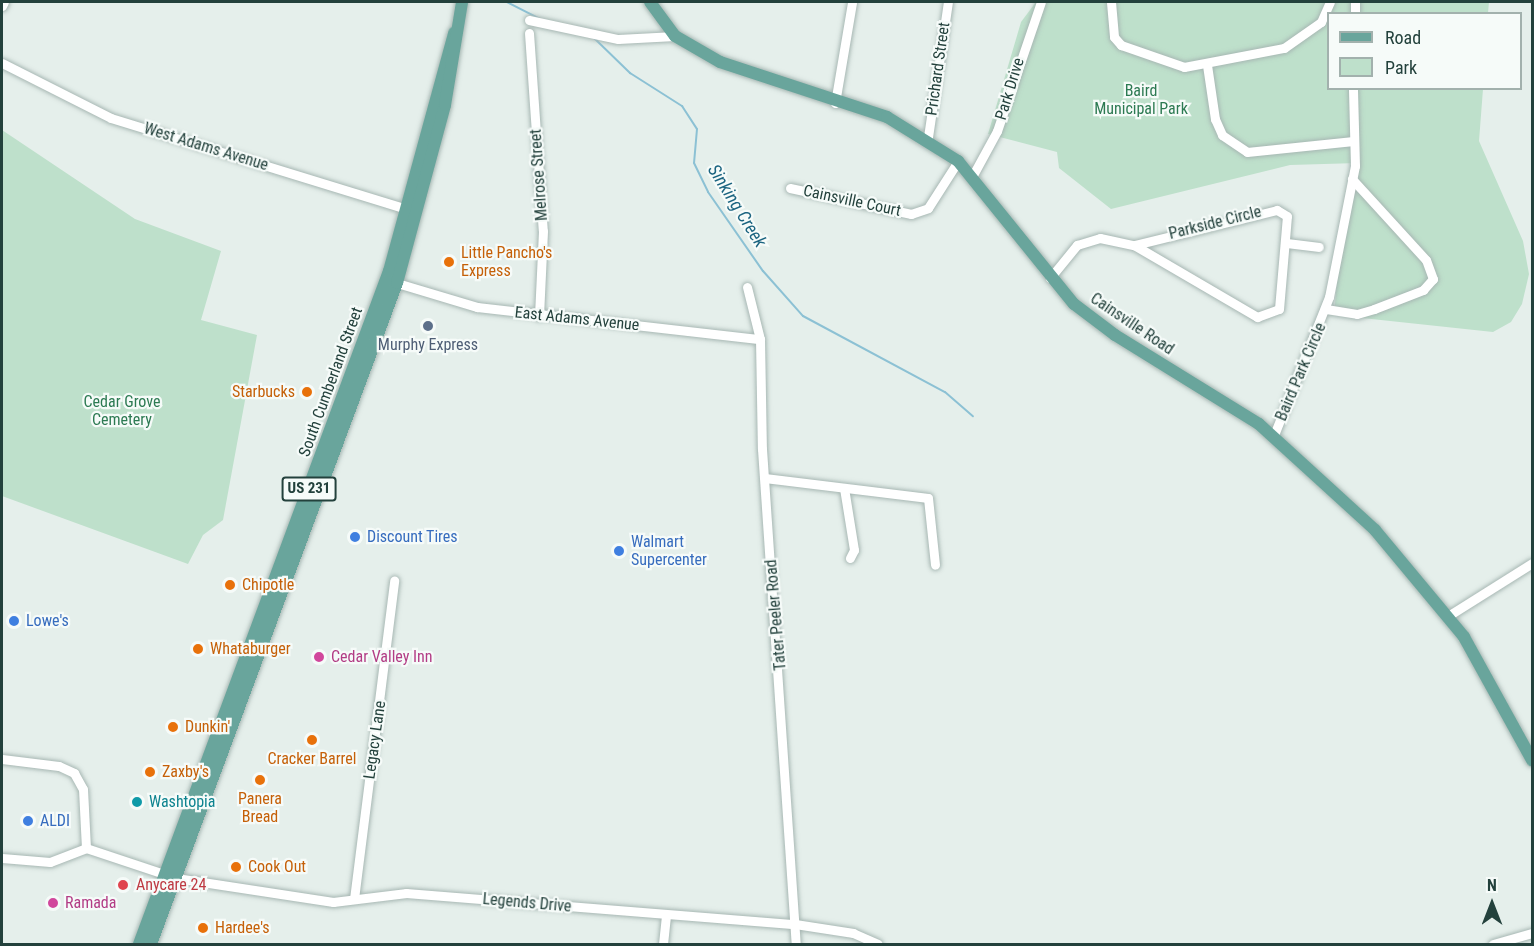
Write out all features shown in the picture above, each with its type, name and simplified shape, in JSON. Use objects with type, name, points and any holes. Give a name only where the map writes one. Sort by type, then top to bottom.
[{"type":"main road","name":"South Cumberland Street","points":[[139,945],[170,876],[397,283],[457,27],[459,2]]},
{"type":"main road","name":"Cainsville Road","points":[[650,2],[675,36],[720,62],[835,103],[887,117],[928,138],[958,161],[973,175],[1050,278],[1115,335],[1274,435],[1353,508],[1448,616],[1483,667],[1533,760]]},
{"type":"main road","name":"South Cumberland Street","points":[[151,945],[170,876],[413,210]]},
{"type":"street","points":[[2,6],[4,2]]},
{"type":"street","points":[[835,103],[852,2]]},
{"type":"street","name":"Prichard Street","points":[[928,138],[948,2]]},
{"type":"street","name":"Park Drive","points":[[973,175],[997,131],[1041,2]]},
{"type":"street","points":[[1111,2],[1114,37],[1121,45],[1170,66],[1207,65],[1284,48],[1321,22],[1330,2]]},
{"type":"street","points":[[529,20],[618,39],[675,36]]},
{"type":"street","name":"Melrose Street","points":[[529,33],[543,231],[539,316]]},
{"type":"street","name":"West Adams Avenue","points":[[2,63],[111,118],[413,210]]},
{"type":"street","points":[[1207,65],[1222,135],[1247,152],[1353,141]]},
{"type":"street","name":"Baird Park Circle","points":[[1274,435],[1326,309],[1352,179],[1353,90]]},
{"type":"street","name":"Cainsville Court","points":[[790,188],[911,214],[928,208],[958,161]]},
{"type":"street","name":"Baird Park Circle","points":[[1326,309],[1357,314],[1423,290],[1433,279],[1426,260],[1352,179]]},
{"type":"street","name":"Parkside Circle","points":[[1050,278],[1077,245],[1090,238],[1134,245],[1257,317],[1279,309],[1287,243],[1287,216],[1268,210],[1134,245]]},
{"type":"street","points":[[1287,243],[1319,247]]},
{"type":"street","name":"East Adams Avenue","points":[[397,283],[455,303],[539,316],[760,339]]},
{"type":"street","name":"Tater Peeler Road","points":[[747,287],[760,339],[765,478],[796,945]]},
{"type":"street","points":[[765,478],[928,498],[935,565]]},
{"type":"street","points":[[844,488],[854,550],[850,558]]},
{"type":"street","points":[[1448,616],[1533,563]]},
{"type":"street","name":"Legacy Lane","points":[[354,898],[394,581]]},
{"type":"street","points":[[2,759],[59,766],[74,773],[83,789],[86,848],[50,862],[2,858]]},
{"type":"street","name":"Legends Drive","points":[[86,848],[170,876],[333,902],[393,892],[795,924],[853,933],[878,945]]},
{"type":"street","points":[[663,945],[666,914]]},
{"type":"street","points":[[1492,945],[1533,933]]},
{"type":"green space","name":"Baird Municipal Park","points":[[1036,2],[1489,2],[1488,12],[1327,12],[1327,90],[1483,90],[1479,141],[1523,241],[1529,274],[1522,304],[1511,322],[1493,332],[1334,315],[1340,246],[1358,163],[1290,165],[1111,209],[1059,168],[1057,152],[988,134],[1021,22]]},
{"type":"green space","name":"Cedar Grove Cemetery","points":[[2,130],[135,219],[221,251],[201,320],[257,335],[223,520],[203,535],[188,564],[2,496]]},
{"type":"waterway","name":"Sinking Creek","points":[[507,2],[540,19]]},
{"type":"waterway","name":"Sinking Creek","points":[[593,37],[630,73],[682,106],[697,129],[694,163],[708,192],[763,271],[803,316],[945,392],[973,416]]},
{"type":"place","name":"Little Pancho's Express","points":[[449,262]]},
{"type":"place","name":"Murphy Express","points":[[428,326]]},
{"type":"place","name":"Starbucks","points":[[307,392]]},
{"type":"place","name":"Discount Tires","points":[[355,537]]},
{"type":"place","name":"Walmart Supercenter","points":[[619,551]]},
{"type":"place","name":"Chipotle","points":[[230,585]]},
{"type":"place","name":"Lowe's","points":[[14,621]]},
{"type":"place","name":"Whataburger","points":[[198,649]]},
{"type":"place","name":"Cedar Valley Inn","points":[[319,657]]},
{"type":"place","name":"Dunkin'","points":[[173,727]]},
{"type":"place","name":"Cracker Barrel","points":[[312,740]]},
{"type":"place","name":"Zaxby's","points":[[150,772]]},
{"type":"place","name":"Panera Bread","points":[[260,780]]},
{"type":"place","name":"Washtopia","points":[[137,802]]},
{"type":"place","name":"ALDI","points":[[28,821]]},
{"type":"place","name":"Cook Out","points":[[236,867]]},
{"type":"place","name":"Anycare 24","points":[[123,885]]},
{"type":"place","name":"Ramada","points":[[53,903]]},
{"type":"place","name":"Hardee's","points":[[203,928]]}]
